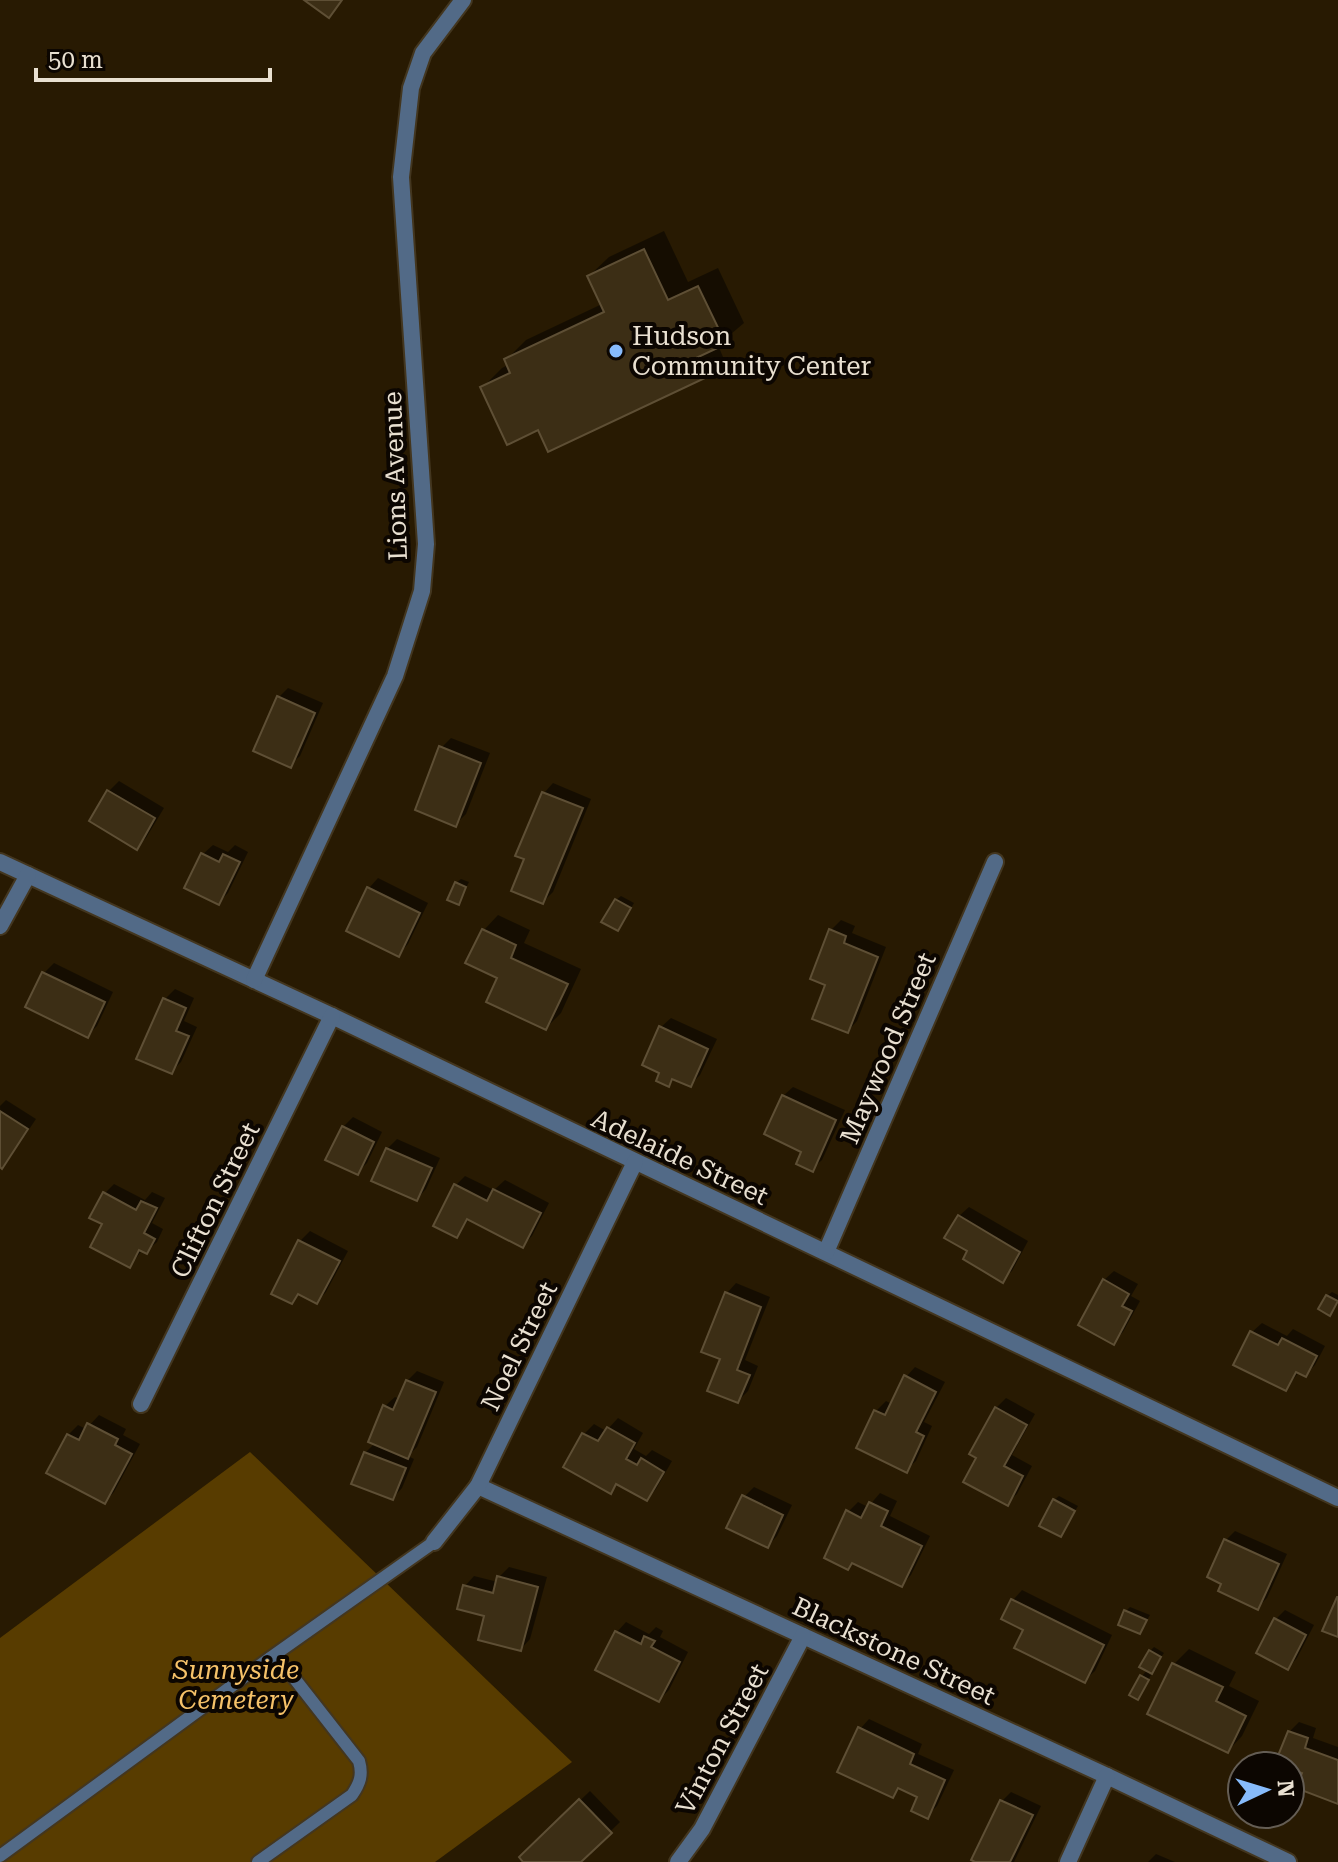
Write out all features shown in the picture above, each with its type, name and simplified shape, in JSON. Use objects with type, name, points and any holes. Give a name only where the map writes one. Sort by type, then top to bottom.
[{"type":"street","name":"Lions Avenue","points":[[254,980],[395,676],[422,591],[426,544],[401,177],[411,88],[423,53],[463,0]]},
{"type":"street","name":"Adelaide Street","points":[[0,862],[332,1016],[1338,1498]]},
{"type":"street","name":"Maywood Street","points":[[826,1252],[995,862]]},
{"type":"street","points":[[0,926],[28,875]]},
{"type":"street","name":"Clifton Street","points":[[141,1404],[332,1016]]},
{"type":"street","name":"Noel Street","points":[[434,1542],[478,1486],[635,1162]]},
{"type":"street","name":"Blackstone Street","points":[[478,1486],[1288,1862]]},
{"type":"street","name":"Vinton Street","points":[[678,1862],[702,1829],[803,1636]]},
{"type":"street","points":[[1068,1862],[1107,1776]]},
{"type":"lane","points":[[0,1856],[434,1542]]},
{"type":"lane","points":[[258,1862],[352,1795],[360,1784],[362,1772],[359,1761],[287,1669],[270,1658]]},
{"type":"green space","name":"Sunnyside Cemetery","points":[[250,1452],[572,1762],[435,1862],[0,1862],[0,1638]]},
{"type":"building","points":[[304,0],[342,0],[329,18]]},
{"type":"building","name":"Hudson Community Center","points":[[644,249],[668,300],[698,286],[726,344],[696,358],[705,378],[548,452],[538,430],[507,445],[480,387],[510,373],[504,359],[604,312],[587,276]]},
{"type":"building","points":[[277,696],[315,713],[291,768],[253,751]]},
{"type":"building","points":[[439,746],[481,763],[456,827],[415,810]]},
{"type":"building","points":[[107,790],[155,818],[137,850],[89,821]]},
{"type":"building","points":[[542,792],[583,808],[543,904],[511,891],[524,859],[515,856]]},
{"type":"building","points":[[201,853],[219,862],[223,854],[240,862],[219,905],[184,888]]},
{"type":"building","points":[[455,882],[466,887],[459,905],[447,900]]},
{"type":"building","points":[[367,887],[420,913],[399,957],[346,931]]},
{"type":"building","points":[[615,899],[631,908],[618,931],[601,922]]},
{"type":"building","points":[[482,929],[516,945],[511,958],[568,984],[546,1030],[486,1002],[497,978],[465,963]]},
{"type":"building","points":[[829,929],[846,936],[844,943],[878,957],[848,1033],[812,1019],[825,985],[810,979]]},
{"type":"building","points":[[42,972],[105,1002],[88,1038],[25,1007]]},
{"type":"building","points":[[163,998],[186,1008],[176,1031],[189,1036],[172,1074],[136,1059]]},
{"type":"building","points":[[659,1026],[708,1049],[691,1087],[672,1079],[669,1087],[656,1081],[659,1073],[642,1065]]},
{"type":"building","points":[[782,1095],[836,1120],[813,1172],[796,1164],[801,1152],[764,1134]]},
{"type":"building","points":[[0,1111],[28,1129],[2,1169],[0,1167]]},
{"type":"building","points":[[342,1126],[374,1142],[358,1175],[325,1160]]},
{"type":"building","points":[[386,1148],[432,1168],[417,1201],[371,1181]]},
{"type":"building","points":[[454,1184],[487,1201],[493,1189],[541,1213],[523,1248],[467,1219],[457,1238],[433,1226]]},
{"type":"building","points":[[103,1192],[136,1210],[141,1201],[157,1208],[144,1233],[155,1239],[147,1254],[139,1250],[130,1268],[90,1247],[102,1224],[89,1218]]},
{"type":"building","points":[[958,1215],[1020,1252],[1003,1283],[963,1259],[967,1251],[944,1238]]},
{"type":"building","points":[[298,1240],[340,1261],[317,1304],[298,1294],[292,1304],[271,1294]]},
{"type":"building","points":[[1103,1279],[1129,1294],[1122,1306],[1132,1311],[1114,1345],[1078,1325]]},
{"type":"building","points":[[725,1292],[761,1307],[737,1370],[750,1375],[738,1403],[707,1391],[720,1359],[701,1352]]},
{"type":"building","points":[[1326,1295],[1338,1301],[1330,1316],[1318,1309]]},
{"type":"building","points":[[1250,1331],[1278,1345],[1282,1338],[1317,1356],[1306,1377],[1296,1372],[1286,1391],[1233,1365]]},
{"type":"building","points":[[904,1375],[936,1392],[916,1432],[924,1436],[907,1473],[856,1448],[874,1410],[885,1415]]},
{"type":"building","points":[[406,1380],[436,1392],[408,1459],[368,1442],[383,1405],[393,1410]]},
{"type":"building","points":[[995,1407],[1027,1425],[1004,1466],[1023,1476],[1008,1506],[963,1482],[976,1458],[969,1454]]},
{"type":"building","points":[[87,1423],[118,1439],[115,1445],[132,1454],[105,1504],[46,1473],[67,1434],[79,1440]]},
{"type":"building","points":[[607,1427],[635,1443],[626,1459],[637,1465],[641,1458],[664,1472],[647,1501],[616,1484],[611,1494],[563,1467],[582,1433],[598,1441]]},
{"type":"building","points":[[364,1452],[406,1468],[393,1500],[351,1484]]},
{"type":"building","points":[[742,1495],[783,1515],[768,1548],[726,1528]]},
{"type":"building","points":[[1053,1499],[1075,1511],[1061,1537],[1039,1526]]},
{"type":"building","points":[[869,1502],[888,1511],[881,1526],[922,1546],[902,1587],[852,1563],[848,1570],[824,1558],[846,1510],[861,1518]]},
{"type":"building","points":[[1224,1539],[1279,1564],[1258,1610],[1218,1591],[1221,1584],[1207,1577]]},
{"type":"building","points":[[497,1576],[538,1587],[521,1651],[478,1640],[484,1616],[457,1609],[463,1585],[493,1593]]},
{"type":"building","points":[[1338,1597],[1338,1637],[1322,1631]]},
{"type":"building","points":[[1011,1599],[1104,1645],[1085,1683],[1014,1648],[1023,1630],[1001,1619]]},
{"type":"building","points":[[1124,1610],[1147,1620],[1140,1634],[1118,1625]]},
{"type":"building","points":[[1274,1618],[1306,1635],[1288,1670],[1256,1653]]},
{"type":"building","points":[[615,1631],[641,1644],[644,1636],[655,1641],[651,1647],[680,1662],[659,1702],[595,1670]]},
{"type":"building","points":[[1149,1650],[1161,1657],[1152,1674],[1139,1667]]},
{"type":"building","points":[[1172,1663],[1223,1687],[1216,1701],[1246,1716],[1226,1752],[1147,1714]]},
{"type":"building","points":[[1140,1675],[1149,1680],[1138,1700],[1129,1695]]},
{"type":"building","points":[[858,1727],[914,1754],[910,1764],[945,1780],[928,1819],[911,1811],[917,1797],[898,1788],[893,1798],[837,1772]]},
{"type":"building","points":[[1288,1731],[1308,1738],[1305,1748],[1338,1760],[1338,1804],[1306,1792],[1306,1750],[1280,1750]]},
{"type":"building","points":[[579,1799],[612,1833],[581,1862],[523,1862],[519,1857]]},
{"type":"building","points":[[1000,1800],[1033,1815],[1010,1862],[975,1862],[971,1860]]},
{"type":"place","name":"Hudson Community Center","points":[[616,351]]}]
